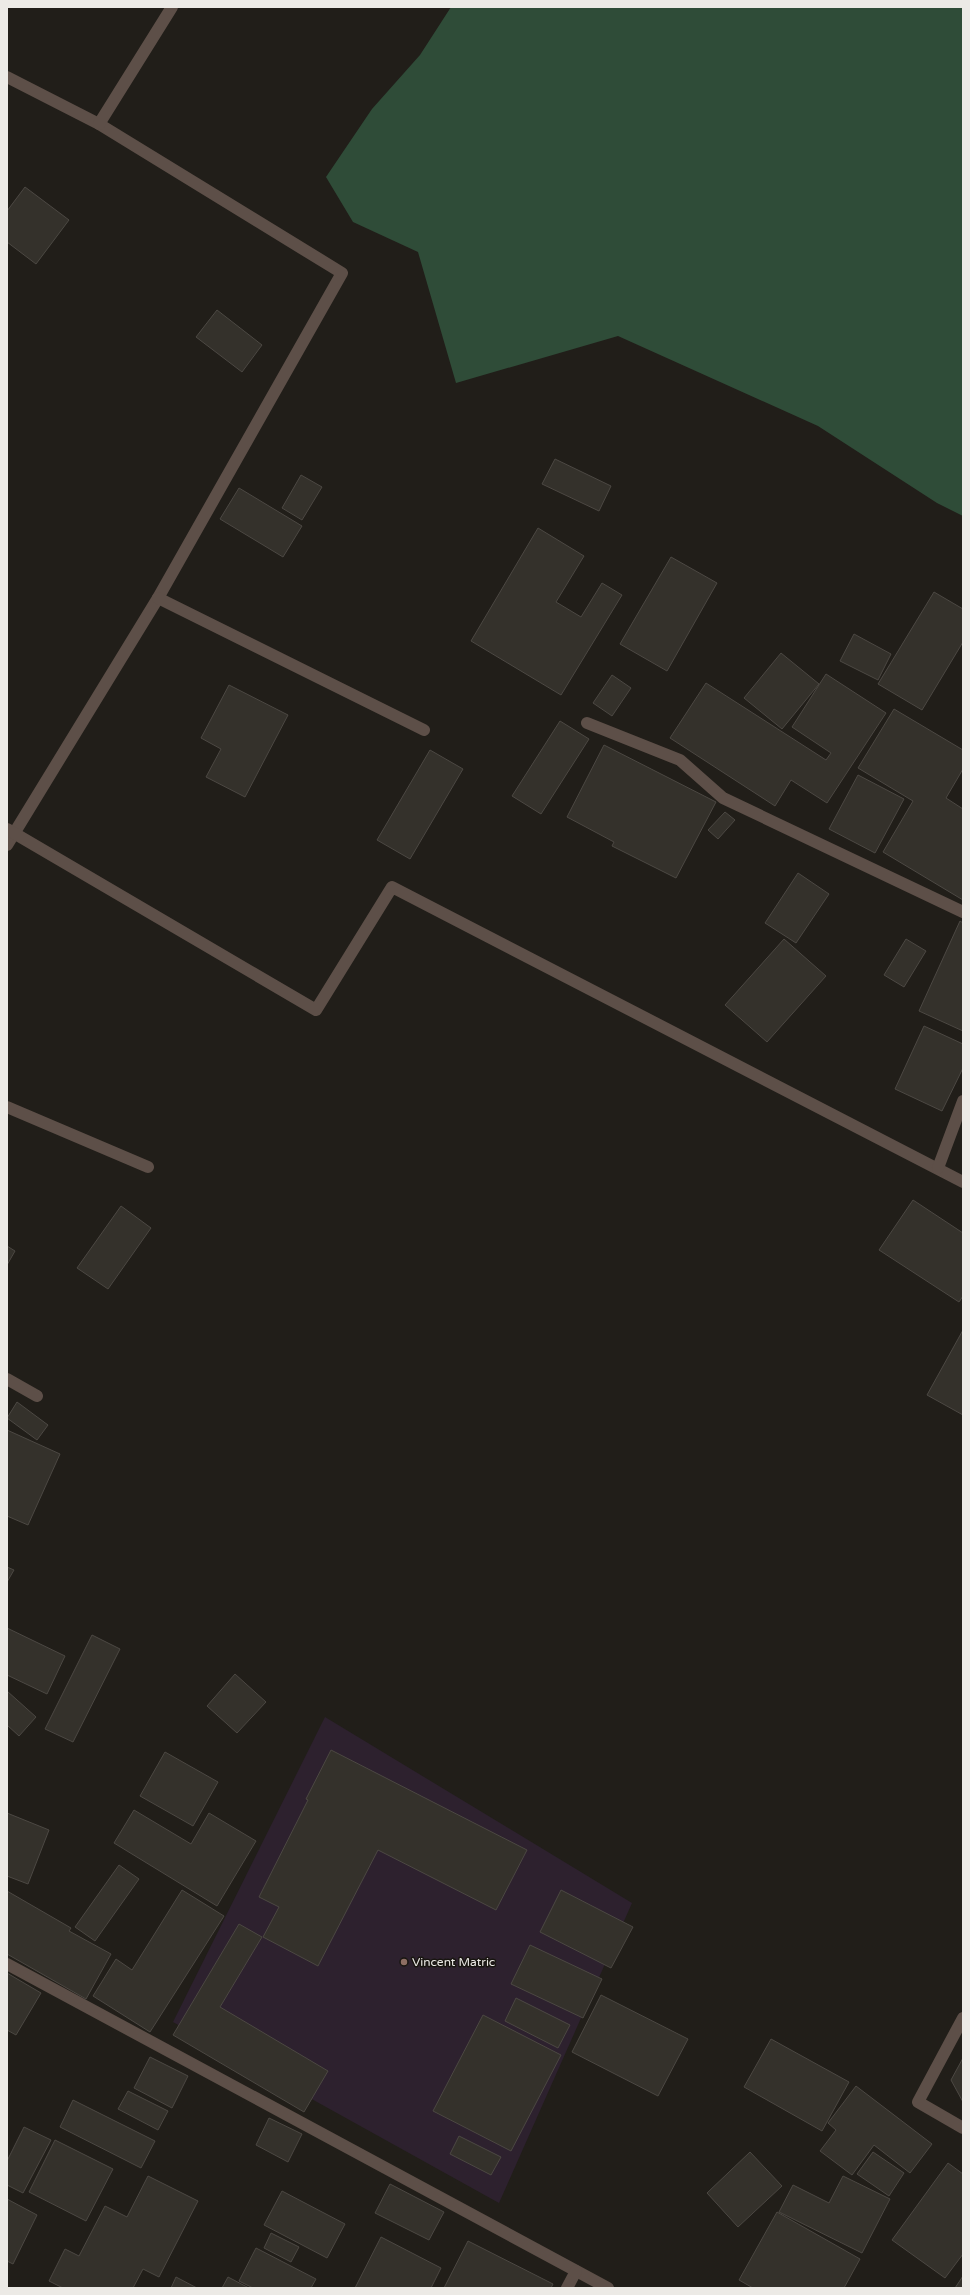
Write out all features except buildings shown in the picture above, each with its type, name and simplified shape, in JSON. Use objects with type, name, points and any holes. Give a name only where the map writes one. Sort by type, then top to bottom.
[{"type":"street","points":[[99,124],[172,7]]},
{"type":"street","points":[[7,77],[99,124],[342,273],[158,598],[10,831],[7,845]]},
{"type":"street","points":[[158,598],[424,730]]},
{"type":"street","points":[[587,723],[680,760],[723,798],[963,912]]},
{"type":"street","points":[[10,831],[316,1010],[392,887],[963,1182]]},
{"type":"street","points":[[938,1168],[963,1101]]},
{"type":"street","points":[[7,1107],[148,1167]]},
{"type":"street","points":[[7,1380],[37,1396]]},
{"type":"street","points":[[7,1964],[608,2288]]},
{"type":"street","points":[[963,2018],[918,2102],[963,2128]]},
{"type":"street","points":[[567,2288],[576,2271]]},
{"type":"shaded area","name":"Vincent Matric","points":[[325,1717],[632,1903],[499,2203],[173,2022]]},
{"type":"green space","points":[[451,7],[963,7],[963,516],[937,503],[818,426],[618,336],[456,383],[418,252],[353,222],[326,177],[372,109],[420,55]]},
{"type":"place","name":"Vincent Matric","points":[[404,1962]]}]
